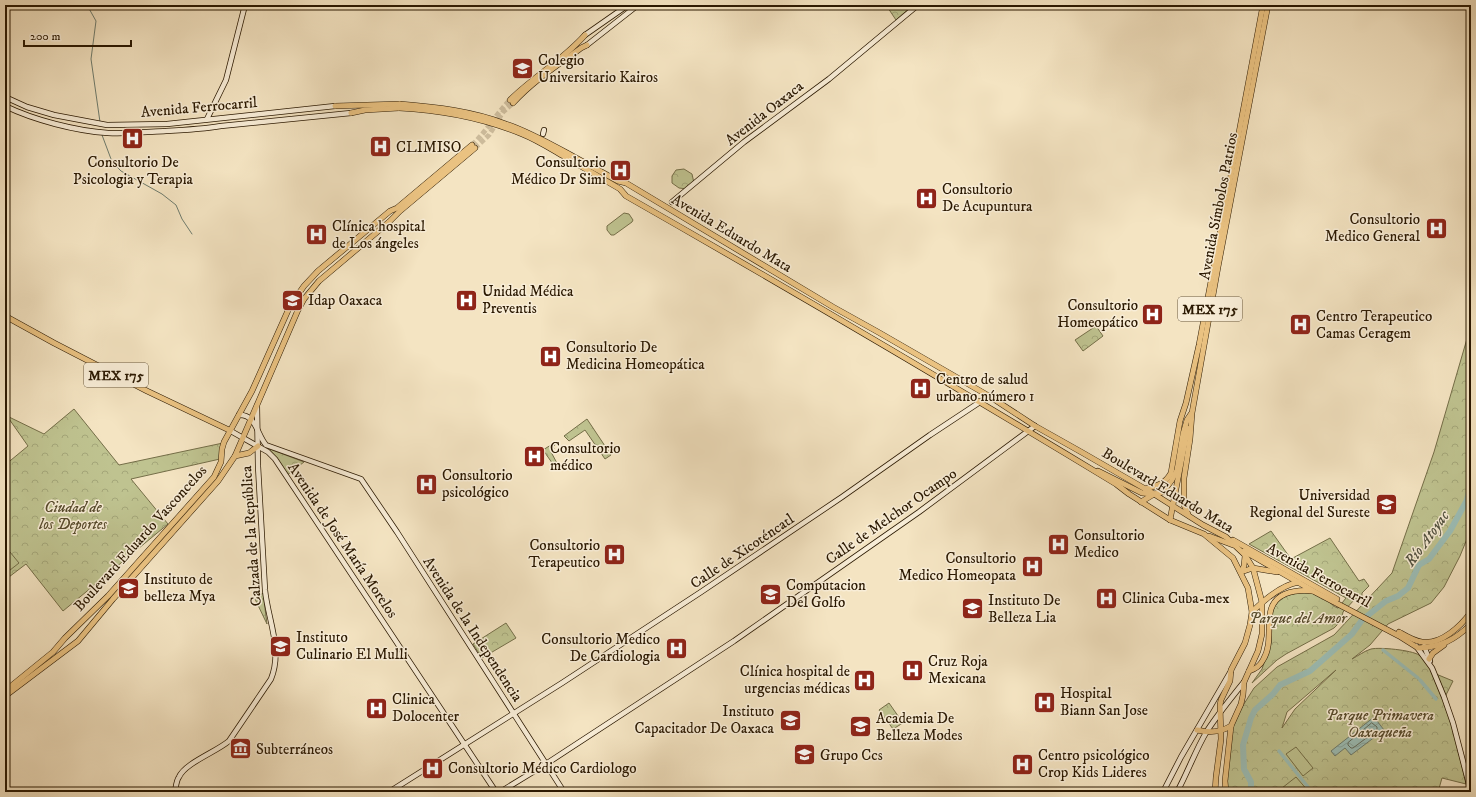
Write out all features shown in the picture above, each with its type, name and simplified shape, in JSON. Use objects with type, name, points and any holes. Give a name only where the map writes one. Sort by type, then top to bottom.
[{"type":"main road","points":[[207,119],[226,80],[244,5]]},
{"type":"main road","points":[[628,5],[585,35],[577,45],[538,75],[512,102],[536,81],[587,45],[638,5]]},
{"type":"main road","name":"Avenida Oaxaca","points":[[672,202],[744,142],[829,79],[918,5]]},
{"type":"main road","name":"Avenida Símbolos Patrios","points":[[1186,403],[1201,338],[1263,5]]},
{"type":"main road","name":"Avenida Símbolos Patrios","points":[[1192,412],[1219,260],[1231,206],[1268,5]]},
{"type":"main road","name":"Avenida Ferrocarril","points":[[5,97],[27,107],[54,115],[103,125],[167,124],[335,106],[399,106]]},
{"type":"main road","name":"Avenida Ferrocarril","points":[[5,106],[31,117],[55,124],[98,132],[127,133],[205,129],[244,123],[351,113],[399,106]]},
{"type":"main road","name":"Avenida Eduardo Mata","points":[[399,106],[454,110],[490,119],[524,131],[620,189],[626,196],[1029,432]]},
{"type":"main road","name":"Boulevard Eduardo Vasconcelos","points":[[5,691],[53,652],[65,638],[108,596],[214,477],[221,462],[222,449],[229,430],[239,415],[260,374],[290,306],[304,286],[318,271],[390,211],[397,208],[474,146],[319,281],[304,299],[298,310],[235,456],[218,481],[113,599],[78,641],[5,696]]},
{"type":"main road","name":"Avenida Eduardo Mata","points":[[566,155],[618,181],[626,182],[761,263],[770,270],[988,396],[1035,426]]},
{"type":"main road","points":[[734,258],[740,259],[755,268],[761,263]]},
{"type":"main road","points":[[290,306],[293,309],[298,310]]},
{"type":"main road","name":"MEX 175","points":[[5,316],[54,344],[161,398],[229,430]]},
{"type":"main road","name":"Calle de Xicoténcatl","points":[[389,792],[513,714],[786,536],[988,396]]},
{"type":"main road","points":[[1188,515],[1184,505],[1184,478],[1190,439],[1192,412],[1198,398]]},
{"type":"main road","points":[[1145,489],[1163,484],[1171,473],[1180,421],[1186,403]]},
{"type":"main road","name":"MEX 175","points":[[1170,520],[1186,437],[1186,403]]},
{"type":"main road","name":"Calzada de la República","points":[[175,792],[179,776],[186,768],[222,747],[229,741],[271,679],[275,670],[276,646],[273,626],[266,606],[264,590],[258,466],[257,404]]},
{"type":"main road","name":"MEX 175","points":[[1141,502],[1154,494],[1162,492],[1172,480],[1176,470],[1187,420],[1192,412]]},
{"type":"main road","points":[[239,415],[244,414],[251,418],[261,439],[266,445],[284,452]]},
{"type":"main road","name":"Calle de Melchor Ocampo","points":[[500,792],[546,764],[734,641],[919,512],[1029,432],[1035,426]]},
{"type":"main road","name":"Boulevard Eduardo Mata","points":[[1035,426],[1226,537],[1245,555],[1253,568],[1262,602],[1262,634],[1258,651],[1244,682],[1220,711],[1206,732],[1187,775],[1177,792]]},
{"type":"main road","name":"Avenida de José María Morelos","points":[[229,430],[268,452],[275,459],[496,792]]},
{"type":"main road","name":"Boulevard Eduardo Mata","points":[[1029,432],[1116,484],[1170,520],[1204,534],[1233,558],[1248,588],[1251,614],[1250,625],[1245,643],[1163,792]]},
{"type":"main road","points":[[235,456],[249,453],[258,446]]},
{"type":"main road","points":[[275,459],[279,453],[284,452]]},
{"type":"main road","name":"Avenida de la Independencia","points":[[284,452],[361,479],[397,532],[564,792]]},
{"type":"main road","points":[[249,453],[256,457],[258,466]]},
{"type":"main road","points":[[1088,467],[1105,473],[1142,493],[1154,494]]},
{"type":"main road","name":"Avenida Ferrocarril","points":[[1204,534],[1236,546],[1315,592],[1339,602]]},
{"type":"main road","name":"Avenida Ferrocarril","points":[[1226,537],[1400,635]]},
{"type":"main road","points":[[1241,572],[1244,566],[1245,555]]},
{"type":"main road","points":[[1241,572],[1253,568],[1283,573]]},
{"type":"main road","points":[[1251,614],[1262,602],[1283,588],[1298,582],[1306,582]]},
{"type":"main road","points":[[1249,671],[1258,667],[1266,655],[1269,645],[1269,618],[1271,607],[1275,601],[1288,593],[1307,590],[1315,592]]},
{"type":"main road","points":[[1418,648],[1451,634],[1471,612]]},
{"type":"main road","points":[[1251,614],[1262,613]]},
{"type":"main road","points":[[1429,659],[1433,653],[1471,624]]},
{"type":"main road","points":[[1400,635],[1413,639],[1424,645],[1450,641]]},
{"type":"main road","points":[[1400,635],[1418,648]]},
{"type":"main road","points":[[1413,639],[1432,668]]},
{"type":"main road","points":[[1424,645],[1453,723],[1470,792]]},
{"type":"main road","points":[[1215,792],[1221,739],[1221,700],[1229,684],[1231,670]]},
{"type":"main road","points":[[1226,792],[1225,781],[1231,726],[1242,700],[1244,682]]},
{"type":"main road","points":[[1197,730],[1206,732],[1221,730],[1231,726]]},
{"type":"main road","points":[[1221,739],[1224,735],[1230,738]]},
{"type":"green space","points":[[886,5],[913,5],[896,20]]},
{"type":"green space","points":[[684,169],[692,174],[694,183],[687,189],[679,188],[672,183],[672,176],[676,170]]},
{"type":"green space","points":[[624,213],[629,214],[633,220],[632,222],[614,235],[611,235],[607,230],[607,226]]},
{"type":"green space","name":"Parque Primavera Oaxaqueña","points":[[1471,325],[1471,529],[1460,556],[1444,587],[1431,603],[1388,624],[1370,645],[1352,659],[1363,652],[1375,648],[1403,650],[1415,653],[1427,663],[1435,677],[1442,695],[1466,784],[1442,778],[1438,792],[1226,792],[1232,723],[1254,688],[1277,667],[1334,635],[1392,573],[1434,452]],"holes":[[[1336,670],[1295,709],[1282,728],[1287,712]]]},
{"type":"green space","points":[[1096,326],[1103,336],[1083,351],[1075,340]]},
{"type":"green space","name":"Ciudad de los Deportes","points":[[74,409],[119,465],[223,443],[220,459],[131,479],[168,524],[63,611],[26,564],[5,580],[5,465],[28,446],[7,416],[44,434]]},
{"type":"green space","points":[[587,419],[611,455],[605,459],[585,430],[569,441],[564,436]]},
{"type":"green space","points":[[554,443],[554,449],[551,452],[558,465],[555,467],[543,450]]},
{"type":"green space","points":[[267,448],[304,462],[287,475]]},
{"type":"green space","name":"Parque del Amor","points":[[1271,531],[1291,559],[1330,538],[1359,581],[1364,579],[1369,586],[1362,593],[1362,596],[1359,599],[1355,599],[1343,612],[1341,621],[1334,628],[1277,660],[1252,683],[1262,669],[1271,643],[1271,615],[1278,599],[1296,593],[1307,593],[1326,599],[1333,606],[1338,608],[1346,598],[1249,544]]},
{"type":"green space","points":[[5,546],[19,563],[5,574]]},
{"type":"green space","points":[[263,593],[267,624],[255,599]]},
{"type":"green space","points":[[506,623],[516,638],[482,658],[473,644]]},
{"type":"green space","points":[[1436,674],[1453,681],[1445,697]]},
{"type":"green space","points":[[889,703],[903,723],[893,729],[879,710]]},
{"type":"green space","points":[[1296,747],[1313,768],[1303,776],[1286,754]]},
{"type":"green space","points":[[1296,777],[1309,792],[1285,792],[1282,788]]},
{"type":"water","points":[[1374,717],[1384,730],[1351,755],[1345,748],[1335,756],[1331,751]]},
{"type":"waterway","points":[[87,5],[96,21],[91,59],[100,122]]},
{"type":"waterway","points":[[102,135],[114,164],[121,171],[162,194],[176,205],[182,219],[192,234]]},
{"type":"waterway","name":"Río Atoyac","points":[[1251,792],[1251,782],[1244,769],[1243,745],[1255,710],[1273,694],[1280,685],[1310,671],[1352,634],[1362,620],[1386,601],[1398,596],[1408,588],[1419,565],[1429,559],[1450,531],[1467,500],[1471,484]]},
{"type":"waterway","points":[[1383,650],[1418,678]]},
{"type":"waterway","points":[[1420,680],[1436,699]]},
{"type":"waterway","points":[[1279,751],[1312,792]]},
{"type":"tunnel","points":[[472,145],[510,100]]},
{"type":"tunnel","points":[[475,148],[489,135],[503,112],[513,103]]},
{"type":"place","name":"Colegio Universitario Kairos","points":[[522,69]]},
{"type":"place","name":"Consultorio De Psicologia y Terapia","points":[[133,139]]},
{"type":"place","name":"CLIMISO","points":[[381,147]]},
{"type":"place","name":"Consultorio Médico Dr Simi","points":[[621,171]]},
{"type":"place","name":"Consultorio De Acupuntura","points":[[927,198]]},
{"type":"place","name":"Consultorio Medico General","points":[[1436,228]]},
{"type":"place","name":"Clínica hospital de Los ángeles","points":[[316,235]]},
{"type":"place","name":"Idap Oaxaca","points":[[292,300]]},
{"type":"place","name":"Unidad Médica Preventis","points":[[466,300]]},
{"type":"place","name":"Consultorio Homeopático","points":[[1153,314]]},
{"type":"place","name":"Centro Terapeutico Camas Ceragem","points":[[1300,325]]},
{"type":"place","name":"Consultorio De Medicina Homeopática","points":[[551,356]]},
{"type":"place","name":"Centro de salud urbano número 1","points":[[921,388]]},
{"type":"place","name":"Consultorio médico","points":[[534,457]]},
{"type":"place","name":"Consultorio psicológico","points":[[427,484]]},
{"type":"place","name":"Universidad Regional del Sureste","points":[[1386,504]]},
{"type":"place","name":"Consultorio Medico","points":[[1059,544]]},
{"type":"place","name":"Consultorio Terapeutico","points":[[615,554]]},
{"type":"place","name":"Consultorio Medico Homeopata","points":[[1032,567]]},
{"type":"place","name":"Instituto de belleza Mya","points":[[129,588]]},
{"type":"place","name":"Computacion Del Golfo","points":[[771,594]]},
{"type":"place","name":"Clinica Cuba-mex","points":[[1106,598]]},
{"type":"place","name":"Instituto De Belleza Lia","points":[[973,609]]},
{"type":"place","name":"Instituto Culinario El Mulli","points":[[280,646]]},
{"type":"place","name":"Consultorio Medico De Cardiologia","points":[[676,648]]},
{"type":"place","name":"Cruz Roja Mexicana","points":[[912,670]]},
{"type":"place","name":"Clínica hospital de urgencias médicas","points":[[865,680]]},
{"type":"place","name":"Hospital Biann San Jose","points":[[1044,702]]},
{"type":"place","name":"Clinica Dolocenter","points":[[376,708]]},
{"type":"place","name":"Instituto Capacitador De Oaxaca","points":[[790,720]]},
{"type":"place","name":"Academia De Belleza Modes","points":[[860,727]]},
{"type":"place","name":"Subterráneos","points":[[241,749]]},
{"type":"place","name":"Grupo Ccs","points":[[805,755]]},
{"type":"place","name":"Centro psicológico Crop Kids Lideres","points":[[1023,764]]},
{"type":"place","name":"Consultorio Médico Cardiologo","points":[[433,768]]}]
